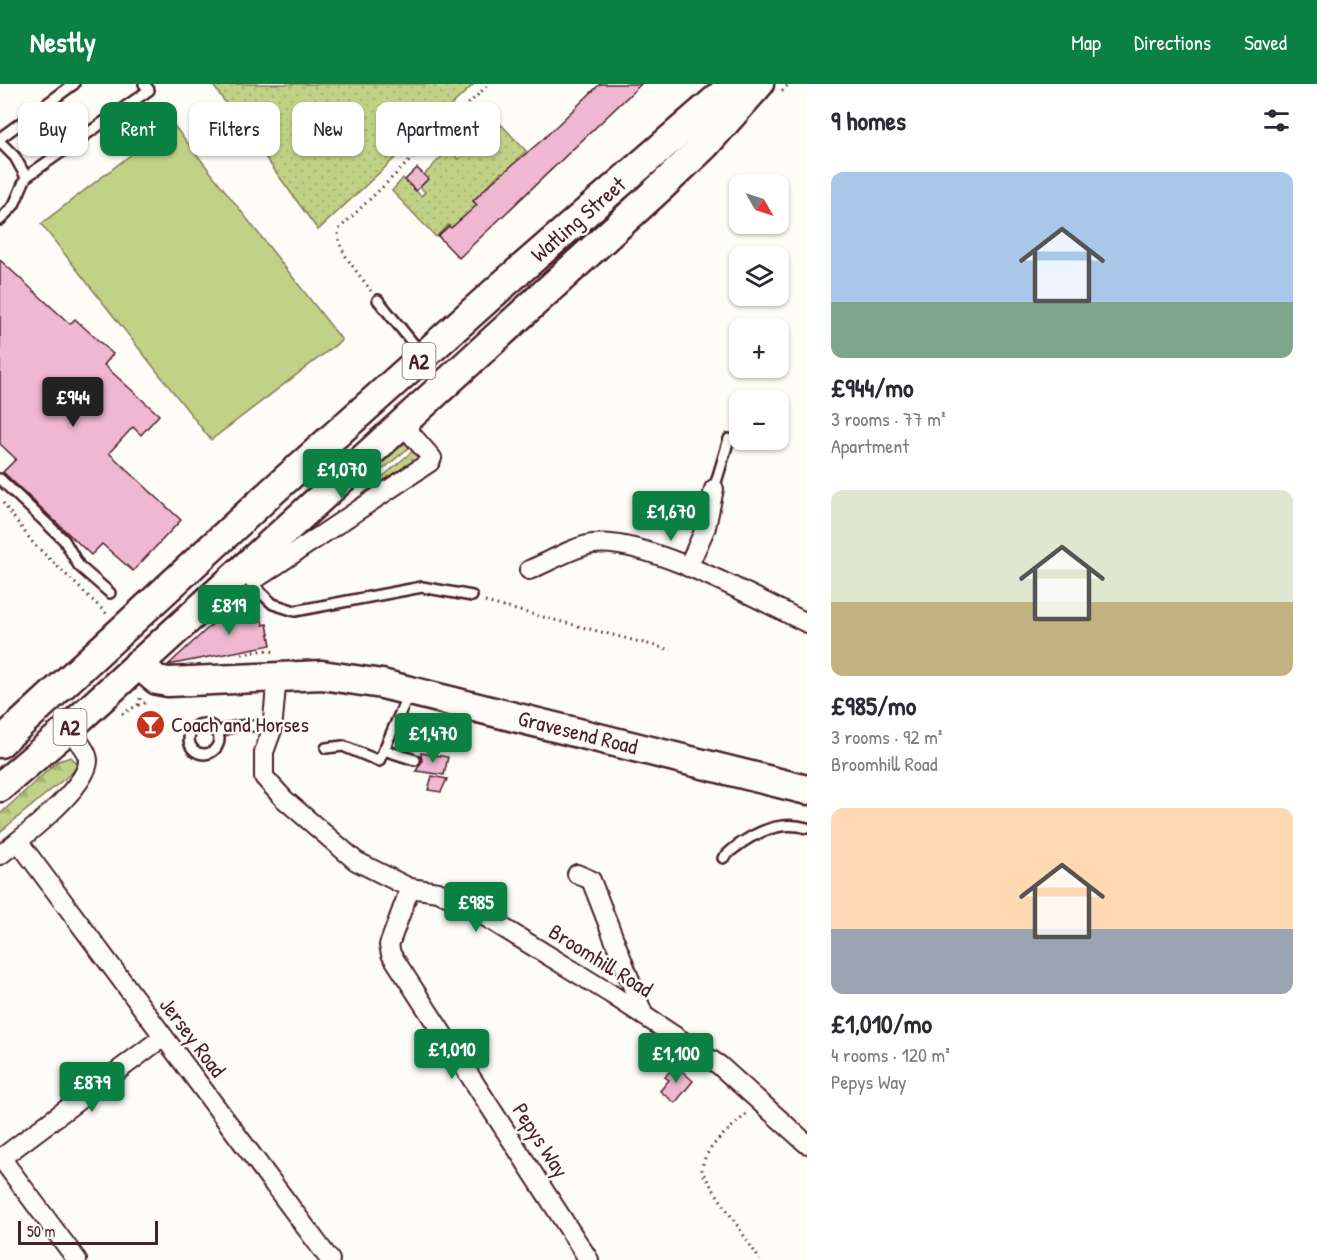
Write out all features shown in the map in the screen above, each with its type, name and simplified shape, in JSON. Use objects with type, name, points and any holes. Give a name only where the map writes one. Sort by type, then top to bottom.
[{"type":"main road","name":"Watling Street","points":[[57,715],[109,642],[424,357],[734,84]]},
{"type":"main road","name":"Watling Street","points":[[138,664],[246,574],[402,424],[703,148],[759,84]]},
{"type":"main road","name":"Watling Street","points":[[424,357],[435,366],[444,362],[512,302],[556,282]]},
{"type":"main road","name":"Watling Street","points":[[229,532],[272,513],[385,411],[391,411],[402,424]]},
{"type":"main road","name":"Gravesend Road","points":[[138,664],[158,680],[168,682],[322,675],[410,690],[807,790]]},
{"type":"main road","name":"A2","points":[[0,743],[57,715],[138,664]]},
{"type":"main road","name":"A2","points":[[0,766],[57,715]]},
{"type":"main road","name":"A2","points":[[0,787],[57,715]]},
{"type":"street","name":"Watling Street","points":[[246,574],[262,575],[430,462],[430,453],[402,424]]},
{"type":"street","points":[[688,567],[706,527],[714,489]]},
{"type":"street","points":[[530,570],[592,544],[633,546],[688,567],[807,623]]},
{"type":"street","name":"Broomhill Road","points":[[277,676],[272,730],[264,752],[264,777],[356,861],[410,888],[438,892],[466,905],[644,1016],[720,1065],[807,1144]]},
{"type":"street","points":[[0,855],[18,842],[56,807],[86,771],[87,755],[57,715]]},
{"type":"street","name":"Jersey Road","points":[[18,842],[330,1260]]},
{"type":"street","points":[[577,874],[591,880],[644,1016]]},
{"type":"street","name":"Pepys Way","points":[[410,888],[391,939],[391,954],[589,1260]]},
{"type":"street","points":[[77,1260],[1,1158],[163,1037]]},
{"type":"lane","points":[[26,177],[15,158],[0,140],[74,84]]},
{"type":"lane","points":[[0,220],[14,205],[26,177],[149,90],[144,84]]},
{"type":"lane","points":[[378,300],[424,357]]},
{"type":"lane","points":[[714,489],[729,439]]},
{"type":"lane","points":[[0,479],[64,540],[79,566],[110,593]]},
{"type":"lane","points":[[246,574],[273,604],[296,610],[422,587],[472,596]]},
{"type":"lane","points":[[326,748],[343,746],[379,761],[410,690]]},
{"type":"lane","points":[[217,733],[235,725],[253,725],[272,730]]},
{"type":"lane","points":[[384,750],[415,760]]},
{"type":"lane","points":[[723,858],[739,843],[777,826],[795,824],[807,828]]},
{"type":"path","points":[[378,300],[344,253],[337,240],[338,230],[489,84]]},
{"type":"path","points":[[472,596],[478,600],[671,650]]},
{"type":"path","points":[[760,1100],[701,1162],[702,1172],[760,1260]]},
{"type":"green space","points":[[212,84],[474,84],[455,102],[376,102],[376,156],[397,156],[318,230],[264,156],[280,156],[280,102],[225,102]]},
{"type":"green space","points":[[500,123],[526,151],[517,159],[522,165],[504,175],[501,172],[473,201],[480,208],[454,231],[448,225],[436,237],[392,191],[403,178],[421,196],[425,192],[420,187],[428,179],[424,175],[442,156],[455,156],[458,159],[461,156],[500,156]]},
{"type":"green space","points":[[177,129],[189,145],[189,156],[198,156],[342,340],[211,440],[41,224],[129,156],[177,156]]},
{"type":"green space","points":[[401,443],[412,445],[362,487],[361,483],[379,460]]},
{"type":"green space","points":[[416,448],[419,460],[345,509]]},
{"type":"green space","points":[[71,757],[80,766],[0,832],[0,814],[58,761]]},
{"type":"building","points":[[600,84],[641,84],[459,258],[438,236],[449,226],[451,228],[477,205],[473,201],[491,183],[541,141]]},
{"type":"building","points":[[417,168],[428,179],[416,191],[405,180]]},
{"type":"building","points":[[0,260],[70,324],[75,319],[113,354],[104,365],[159,415],[141,435],[133,427],[109,453],[181,520],[133,571],[102,544],[91,555],[3,472],[16,459],[0,444]]},
{"type":"building","points":[[240,605],[241,611],[259,607],[263,625],[267,624],[271,645],[168,665],[220,617]]},
{"type":"building","points":[[421,753],[448,757],[444,775],[416,771],[422,761]]},
{"type":"building","points":[[432,776],[447,779],[441,792],[428,790]]},
{"type":"building","points":[[675,1065],[693,1081],[675,1103],[660,1091],[669,1080],[665,1077]]},
{"type":"place","name":"Coach and Horses","points":[[150,724]]}]
